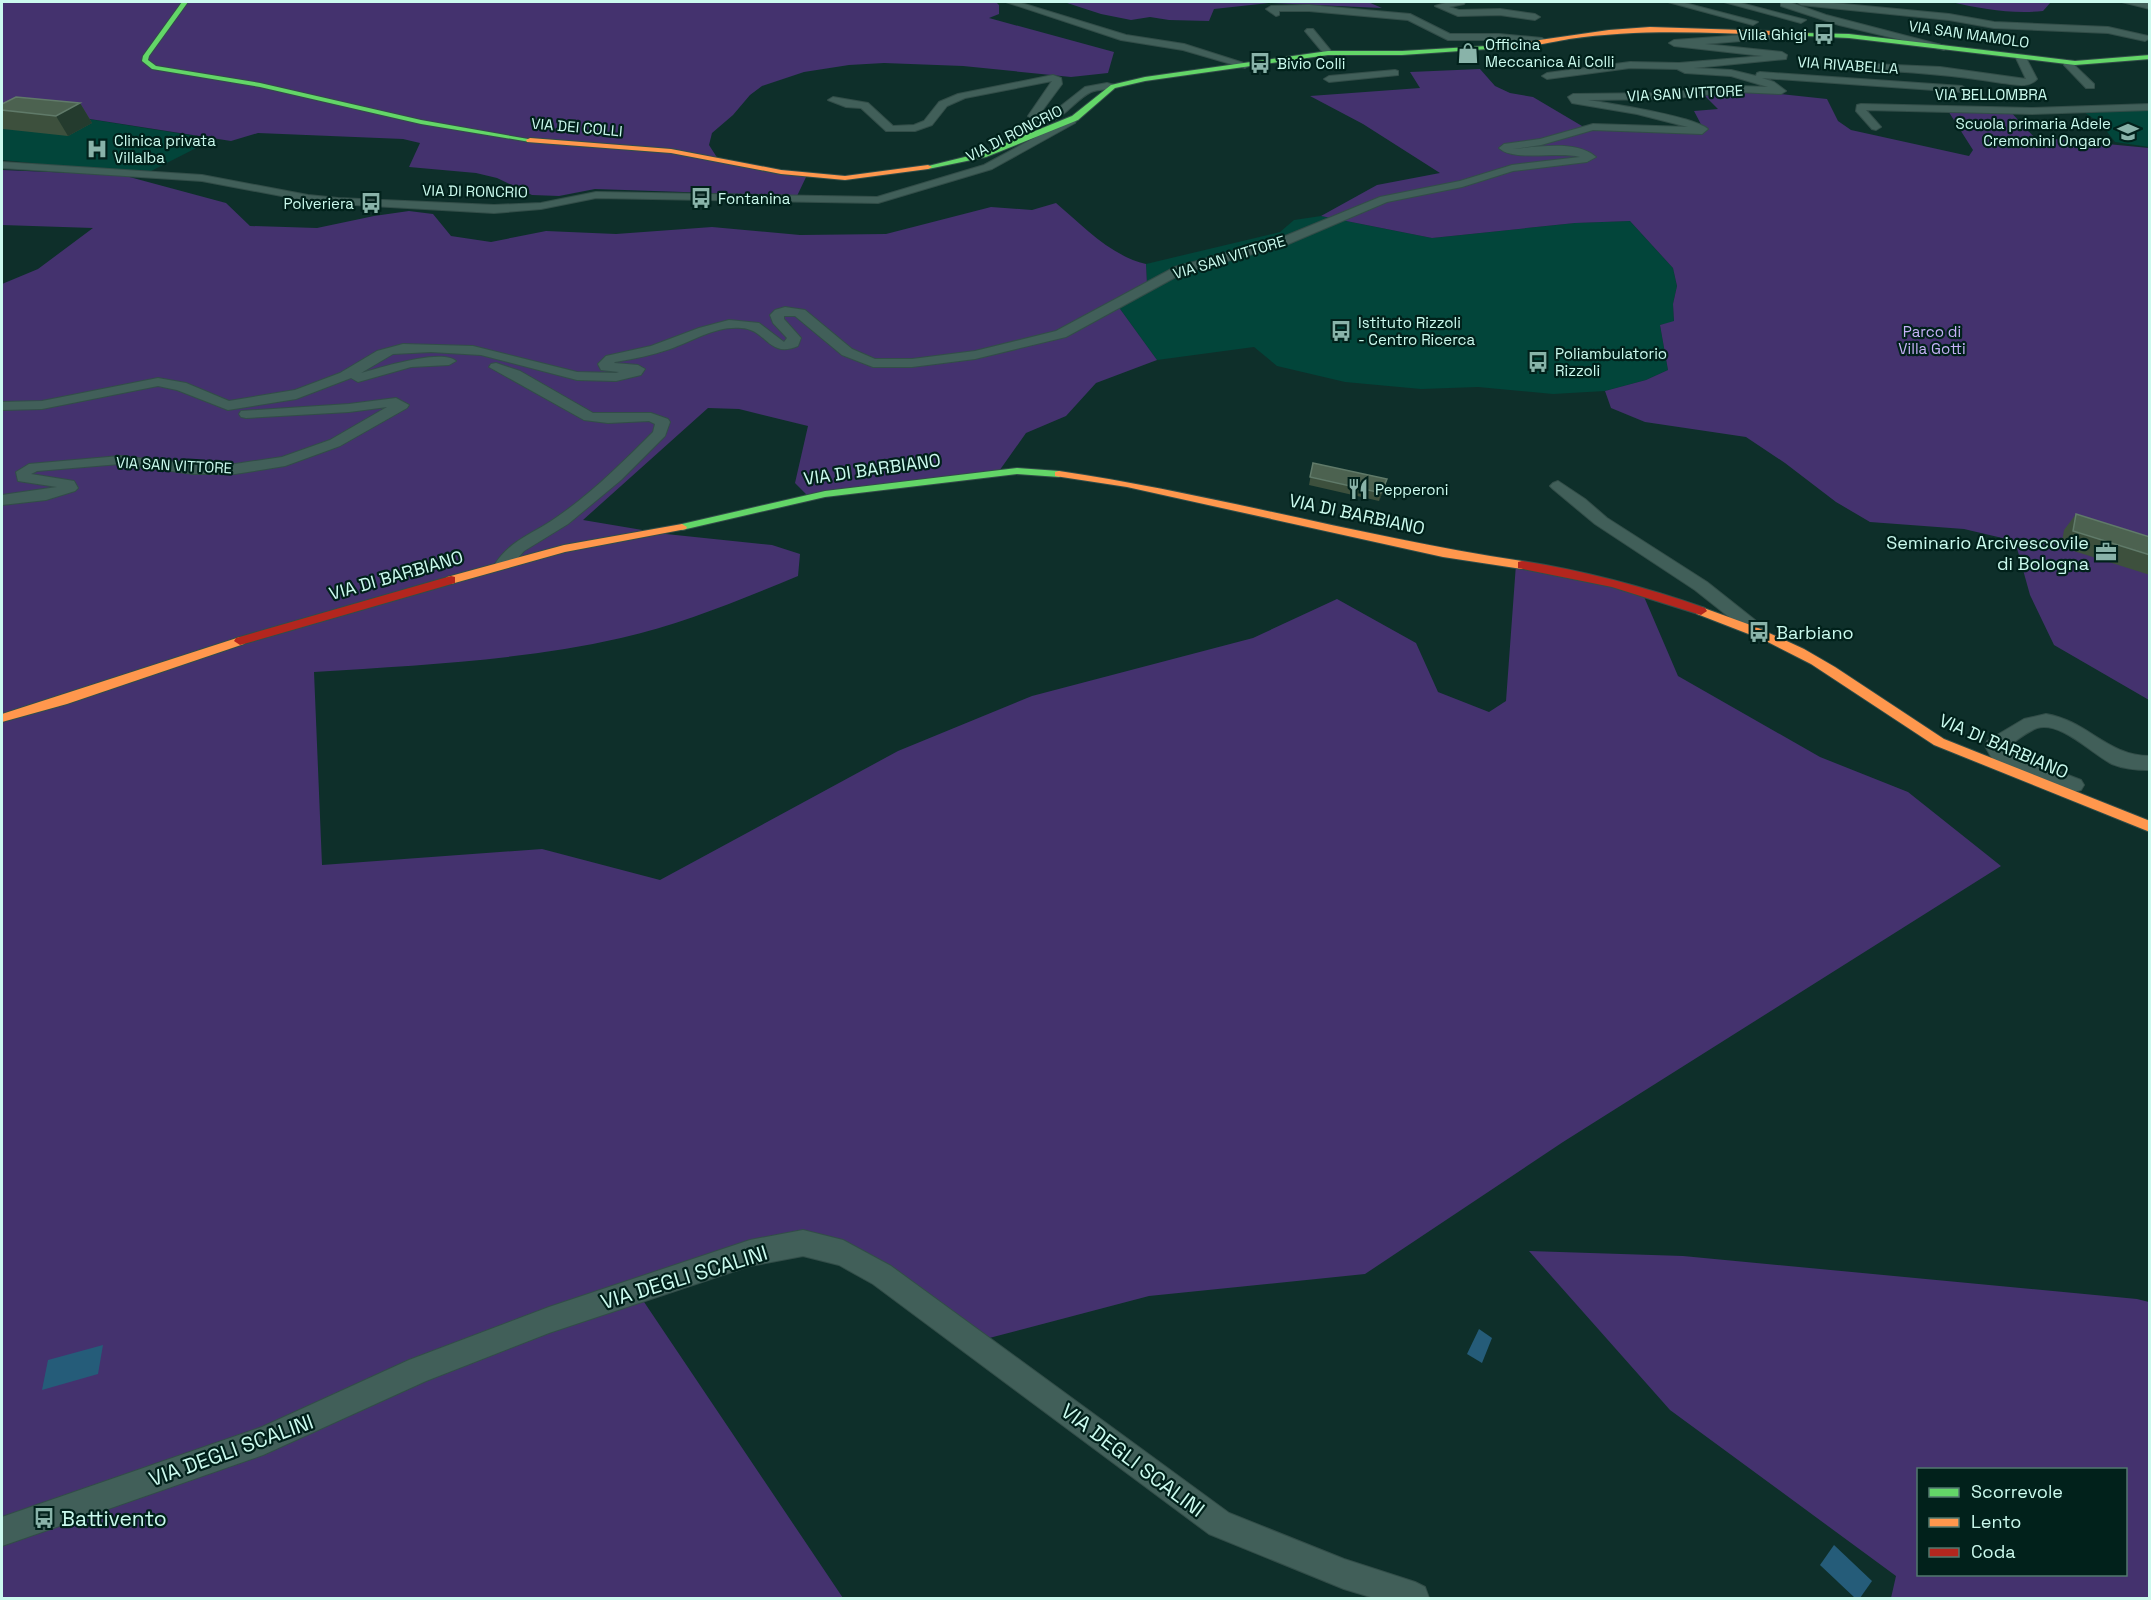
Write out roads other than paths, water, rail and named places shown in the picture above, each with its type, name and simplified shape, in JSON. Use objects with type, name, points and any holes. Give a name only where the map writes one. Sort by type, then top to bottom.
[{"type":"main road","name":"VIA DEI COLLI","points":[[185,2],[146,56],[145,61],[154,68],[246,82],[421,122],[545,143],[671,151],[781,172],[845,178],[955,163],[995,151],[1075,118]]},
{"type":"main road","name":"VIA SAN MAMOLO","points":[[1113,86],[1328,53],[1435,51],[1542,27],[1608,31],[1650,29],[1795,32],[1866,37],[2067,63],[2147,58]]},
{"type":"main road","points":[[1075,118],[1113,86]]},
{"type":"main road","name":"VIA DI BARBIANO","points":[[2,718],[59,703],[198,653],[503,564],[564,549],[700,524],[825,494],[994,473],[1040,472],[1127,484],[1443,553],[1561,571],[1650,593],[1759,632],[1830,669],[1912,727],[1939,742],[2150,827]]},
{"type":"street","name":"VIA SAN MAMOLO","points":[[1010,2],[1067,18],[1124,38],[1184,47],[1245,65]]},
{"type":"street","points":[[1461,2],[1439,6],[1458,13],[1500,12],[1542,27]]},
{"type":"street","points":[[1672,2],[1795,32]]},
{"type":"street","name":"VIA SAN MAMOLO","points":[[1728,2],[1851,31],[1866,37]]},
{"type":"street","points":[[1785,2],[1784,4],[1810,12],[1949,48]]},
{"type":"street","points":[[1801,2],[1949,17],[1994,25],[2108,30],[2148,35]]},
{"type":"street","points":[[1897,2],[1949,17]]},
{"type":"street","points":[[2126,2],[2150,6]]},
{"type":"street","name":"VIA SAN MAMOLO","points":[[1276,13],[1271,9],[1309,8],[1410,17],[1448,37],[1499,37],[1542,27]]},
{"type":"street","points":[[1310,31],[1328,53]]},
{"type":"street","name":"VIA SAN VITTORE","points":[[1548,76],[1630,65],[1678,66],[1784,56],[1674,43],[1795,32]]},
{"type":"street","points":[[1343,52],[1360,75]]},
{"type":"street","name":"VIA RIVABELLA","points":[[1848,66],[1940,70],[2028,82],[2032,78],[2021,58]]},
{"type":"street","points":[[2067,63],[2090,86]]},
{"type":"street","name":"VIA SAN VITTORE","points":[[297,394],[349,375],[380,354],[403,348],[478,350],[568,376],[625,376],[638,369],[606,367],[605,364],[611,359],[657,349],[714,327],[754,326],[778,345],[784,347],[793,344],[794,338],[778,320],[777,315],[781,311],[790,310],[800,313],[847,352],[873,363],[945,360],[1043,340],[1084,322],[1179,270],[1282,242],[1384,199],[1462,184],[1512,168],[1591,157],[1585,154],[1563,152],[1511,152],[1504,148],[1508,146],[1540,142],[1593,127],[1702,131],[1703,129],[1637,111],[1576,101],[1573,97],[1664,96],[1736,89],[1782,91],[1770,84],[1731,73],[1685,70],[1678,66]]},
{"type":"street","points":[[1329,79],[1395,73]]},
{"type":"street","name":"VIA RIVABELLA","points":[[1731,73],[1962,89]]},
{"type":"street","name":"VIA SAN MAMOLO","points":[[833,100],[846,104],[864,105],[885,127],[900,129],[928,123],[943,104],[962,96],[1053,78],[1057,80],[1057,84],[1033,116],[1039,119],[1053,118],[1087,89],[1113,86]]},
{"type":"street","name":"VIA BELLOMBRA","points":[[1876,128],[1861,111],[1861,107],[2032,111],[2150,107]]},
{"type":"street","name":"VIA DI RONCRIO","points":[[2,165],[202,178],[308,198],[338,201],[494,209],[541,206],[596,195],[878,200],[988,167],[1075,118]]},
{"type":"street","name":"VIA SAN VITTORE","points":[[2,500],[46,495],[70,488],[69,484],[23,478],[24,472],[34,467],[120,460],[193,469],[236,469],[285,461],[335,443],[402,405],[396,402],[264,415],[232,414],[228,406],[244,402],[262,402],[344,383],[380,370],[410,363],[449,360],[484,363],[515,374],[589,417],[608,419],[651,417],[663,422],[660,433],[616,477],[562,521],[518,547],[503,564]]},
{"type":"street","points":[[2,406],[42,405],[158,382],[181,386],[228,406]]},
{"type":"street","name":"VIA DI BARBIANO","points":[[1558,486],[1601,521],[1701,586],[1759,632]]},
{"type":"street","points":[[2092,804],[2081,788],[2001,757],[1994,746],[2013,737],[2032,723],[2048,720],[2074,731],[2121,760],[2150,763]]},
{"type":"street","name":"VIA DEGLI SCALINI","points":[[2,1532],[263,1441],[419,1370],[549,1320],[750,1253],[803,1243],[843,1253],[882,1275],[1219,1524],[1344,1574],[1404,1593],[1414,1599]]},
{"type":"water","points":[[1479,1329],[1492,1338],[1482,1363],[1467,1354]]},
{"type":"water","points":[[103,1345],[98,1374],[42,1390],[48,1360]]},
{"type":"water","points":[[1834,1545],[1872,1581],[1860,1598],[1855,1598],[1820,1565]]},
{"type":"place","name":"Villa Ghigi","points":[[1824,34]]},
{"type":"place","name":"Officina Meccanica Ai Colli","points":[[1468,53]]},
{"type":"place","name":"Bivio Colli","points":[[1260,63]]},
{"type":"place","name":"Scuola primaria Adele Cremonini Ongaro","points":[[2128,132]]},
{"type":"place","name":"Clinica privata Villalba","points":[[97,149]]},
{"type":"place","name":"Fontanina","points":[[701,198]]},
{"type":"place","name":"Polveriera","points":[[371,203]]},
{"type":"place","name":"Istituto Rizzoli - Centro Ricerca","points":[[1341,331]]},
{"type":"place","name":"Poliambulatorio Rizzoli","points":[[1538,362]]},
{"type":"place","name":"Pepperoni","points":[[1358,489]]},
{"type":"place","name":"Seminario Arcivescovile di Bologna","points":[[2106,552]]},
{"type":"place","name":"Barbiano","points":[[1759,632]]},
{"type":"place","name":"Battivento","points":[[44,1518]]},
{"type":"park label","name":"Parco di Villa Gotti","points":[[1932,340]]}]
